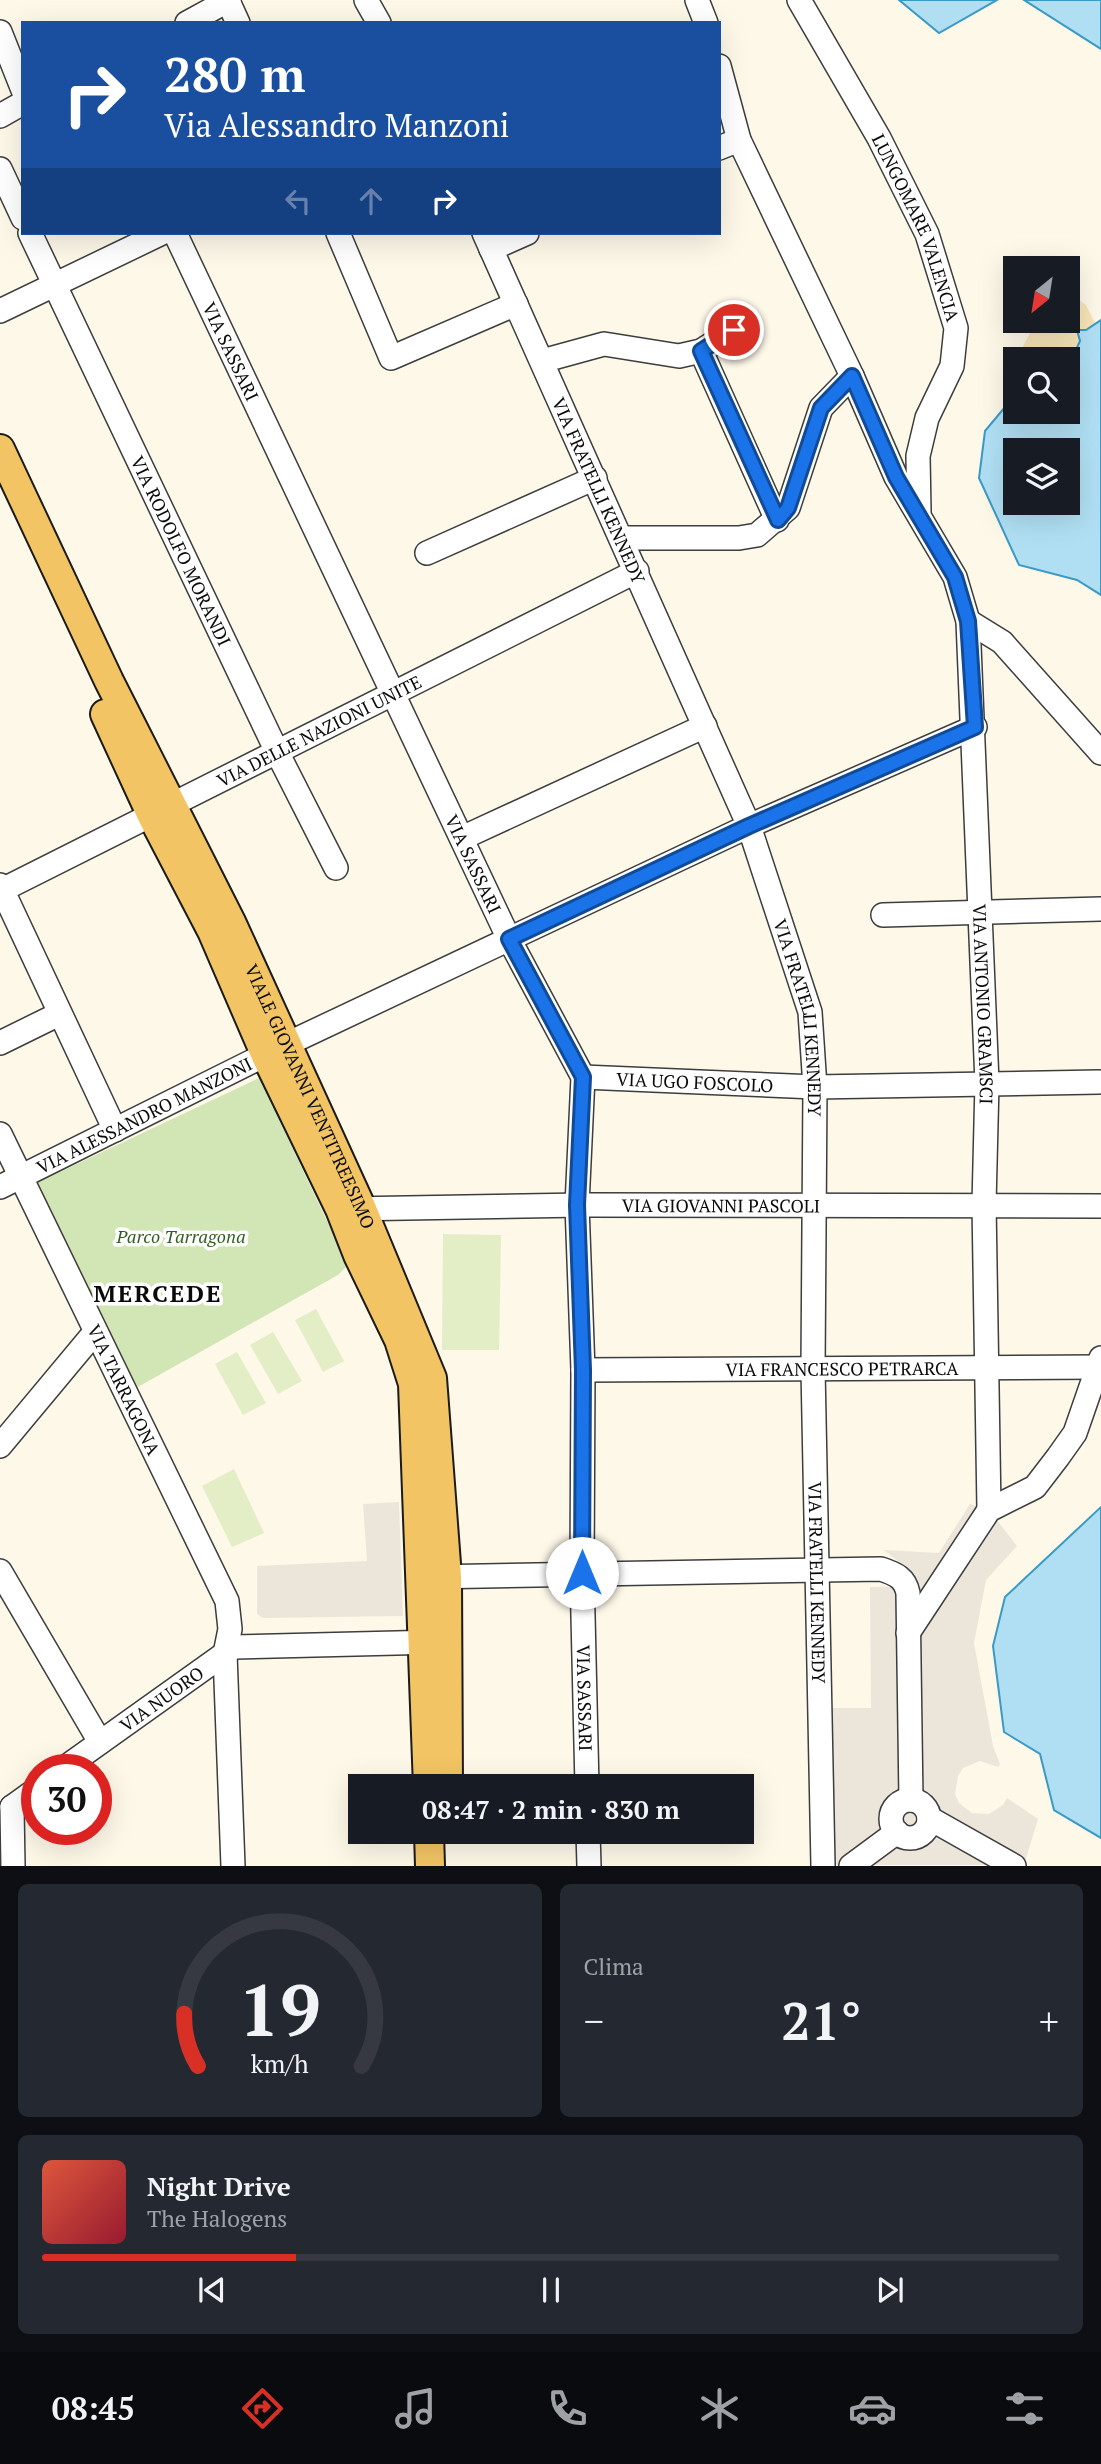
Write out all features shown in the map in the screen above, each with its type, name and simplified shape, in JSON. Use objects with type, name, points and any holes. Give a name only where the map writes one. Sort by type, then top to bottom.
[{"type":"main road","name":"VIALE GIOVANNI VENTITREESIMO","points":[[0,449],[43,559],[101,685],[222,926],[276,1050],[432,1378],[436,1642],[447,1774]]},
{"type":"main road","name":"VIALE GIOVANNI VENTITREESIMO","points":[[0,494],[43,559]]},
{"type":"main road","name":"VIALE GIOVANNI VENTITREESIMO","points":[[429,1774],[436,1642]]},
{"type":"main road","points":[[429,1844],[430,1866]]},
{"type":"main road","points":[[449,1844],[449,1866]]},
{"type":"street","points":[[191,21],[228,0],[237,21]]},
{"type":"street","points":[[366,0],[378,21]]},
{"type":"street","points":[[697,0],[705,21]]},
{"type":"street","name":"LUNGOMARE VALENCIA","points":[[799,0],[879,138],[927,234],[956,328],[952,366],[927,418],[918,456],[919,511]]},
{"type":"street","points":[[0,32],[21,85]]},
{"type":"street","name":"VIA ANTONIO GRAMSCI","points":[[721,82],[729,144],[813,296],[852,376],[896,477],[919,511],[955,577],[968,621],[975,727],[987,1083],[984,1203],[989,1510]]},
{"type":"street","points":[[0,116],[21,104]]},
{"type":"street","points":[[0,169],[21,214]]},
{"type":"street","name":"VIA RODOLFO MORANDI","points":[[31,235],[278,754],[336,868]]},
{"type":"street","points":[[0,311],[158,235]]},
{"type":"street","name":"VIA SASSARI","points":[[176,235],[509,939],[583,1077],[577,1205],[583,1370],[582,1573],[587,1774]]},
{"type":"street","points":[[339,235],[391,358],[516,304]]},
{"type":"street","points":[[488,241],[517,235]]},
{"type":"street","name":"VIA FRATELLI KENNEDY","points":[[488,241],[749,826],[810,1012],[815,1087],[813,1369],[823,1866]]},
{"type":"street","points":[[542,361],[604,344],[679,356],[701,351],[734,330]]},
{"type":"street","points":[[701,351],[778,520]]},
{"type":"street","points":[[622,538],[739,538],[757,535],[778,520],[788,508],[821,408],[852,376]]},
{"type":"street","points":[[428,553],[595,478]]},
{"type":"street","name":"VIA DELLE NAZIONI UNITE","points":[[1,889],[278,754],[637,571]]},
{"type":"street","points":[[968,621],[1002,642],[1101,753]]},
{"type":"street","points":[[462,838],[705,726]]},
{"type":"street","name":"VIA ALESSANDRO MANZONI","points":[[10,1182],[276,1050],[509,939],[749,826],[975,727]]},
{"type":"street","points":[[1,889],[115,1130]]},
{"type":"street","points":[[883,915],[1101,909]]},
{"type":"street","points":[[0,1043],[59,1014]]},
{"type":"street","name":"VIA UGO FOSCOLO","points":[[583,1077],[815,1087],[1099,1082]]},
{"type":"street","name":"VIA TARRAGONA","points":[[0,1134],[10,1182],[95,1332],[227,1601],[230,1629],[225,1654],[233,1866]]},
{"type":"street","name":"VIA GIOVANNI PASCOLI","points":[[351,1209],[984,1203],[1101,1206]]},
{"type":"street","points":[[0,1446],[95,1332]]},
{"type":"street","points":[[908,1633],[989,1510],[1035,1487],[1058,1457],[1075,1433],[1100,1363]]},
{"type":"street","name":"VIA FRANCESCO PETRARCA","points":[[583,1370],[1048,1368],[1100,1363]]},
{"type":"street","points":[[434,1577],[881,1569],[897,1575],[906,1583],[911,1800]]},
{"type":"street","points":[[0,1571],[100,1742]]},
{"type":"street","points":[[225,1654],[234,1647],[436,1642]]},
{"type":"street","name":"VIA NUORO","points":[[84,1754],[225,1654]]},
{"type":"street","points":[[897,1832],[892,1814],[899,1803],[911,1800],[922,1805],[926,1825],[982,1860],[1002,1866]]},
{"type":"street","points":[[6,1801],[13,1866]]},
{"type":"street","points":[[897,1832],[913,1837],[926,1825]]},
{"type":"street","points":[[926,1825],[1014,1866]]},
{"type":"street","points":[[851,1866],[897,1832]]},
{"type":"street","points":[[588,1844],[589,1866]]},
{"type":"green space","name":"Parco Tarragona","points":[[259,1078],[348,1265],[338,1275],[136,1388],[30,1186]]},
{"type":"green space","points":[[443,1234],[501,1235],[499,1350],[442,1350]]},
{"type":"green space","points":[[316,1309],[344,1361],[323,1372],[295,1320]]},
{"type":"green space","points":[[273,1332],[302,1381],[278,1394],[250,1345]]},
{"type":"green space","points":[[237,1352],[266,1403],[243,1415],[215,1364]]},
{"type":"green space","points":[[234,1469],[264,1533],[232,1547],[202,1486]]},
{"type":"sand","points":[[1080,300],[1086,305],[1095,323],[1086,330],[1078,347],[1023,347],[1030,333],[1080,333]]},
{"type":"shaded area","points":[[399,1502],[403,1616],[263,1618],[257,1614],[257,1566],[367,1561],[363,1504]]},
{"type":"shaded area","points":[[970,1504],[989,1510],[1017,1546],[986,1580],[974,1643],[993,1746],[1000,1764],[998,1767],[980,1761],[963,1768],[958,1776],[955,1794],[959,1803],[972,1813],[989,1814],[1003,1805],[1007,1798],[1038,1819],[1024,1865],[831,1865],[828,1708],[871,1708],[870,1587],[917,1586],[906,1568],[884,1550],[939,1553]]},
{"type":"water","points":[[899,0],[997,0],[939,33]]},
{"type":"water","points":[[1024,0],[1101,0],[1101,49]]},
{"type":"water","points":[[1101,320],[1101,595],[1077,580],[1019,565],[979,478],[985,431],[1003,409],[1003,424],[1080,424],[1080,347],[1077,347],[1080,330],[1086,330]]},
{"type":"water","points":[[1101,1507],[1101,1838],[1054,1810],[1040,1754],[1004,1732],[993,1646],[1005,1597]]},
{"type":"district","name":"MERCEDE","points":[[158,1293]]},
{"type":"route","points":[[582,1573],[583,1370],[577,1205],[583,1077],[509,939],[749,826],[975,727],[968,621],[955,577],[919,511],[896,477],[852,376],[821,408],[788,508],[778,520],[701,351],[734,330]]}]
